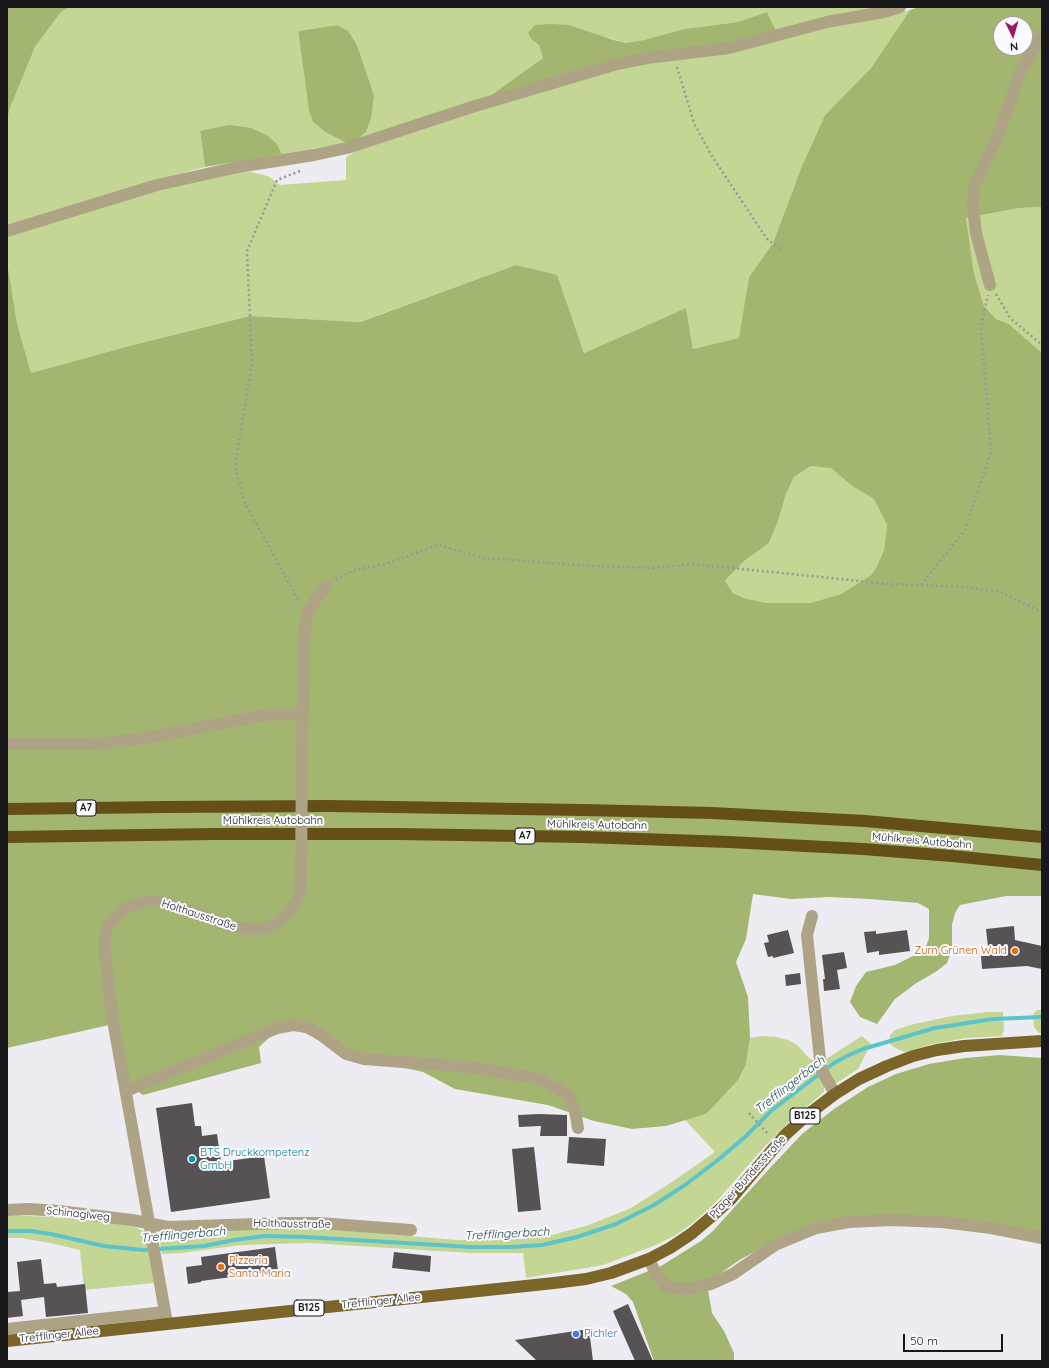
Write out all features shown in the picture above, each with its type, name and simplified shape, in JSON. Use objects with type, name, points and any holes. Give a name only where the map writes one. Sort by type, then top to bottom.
[{"type":"highway","name":"Mühlkreis Autobahn","points":[[7,809],[336,806],[712,813],[865,821],[1042,837]]},
{"type":"highway","name":"Mühlkreis Autobahn","points":[[7,837],[229,834],[398,834],[590,837],[855,848],[1042,865]]},
{"type":"main road","name":"Prager Bundesstraße","points":[[611,1273],[670,1248],[711,1218],[730,1200],[785,1136],[832,1088],[859,1079],[887,1066],[937,1050],[964,1046],[1042,1041]]},
{"type":"main road","name":"Trefflinger Allee","points":[[7,1341],[166,1317],[554,1283],[611,1273]]},
{"type":"street","points":[[7,231],[157,185],[238,167],[314,155],[347,148],[472,107],[618,64],[647,58],[728,48],[827,22],[884,12],[900,7]]},
{"type":"street","points":[[990,285],[976,233],[972,208],[974,186],[995,142],[1020,74],[1042,34]]},
{"type":"street","points":[[307,615],[316,599],[326,586]]},
{"type":"street","name":"Holthausstraße","points":[[166,1317],[112,1016],[105,954],[105,936],[108,925],[120,911],[149,901],[167,902],[230,926],[246,929],[262,929],[277,923],[288,914],[297,900],[302,885],[302,714],[304,638],[307,615]]},
{"type":"street","points":[[7,744],[106,743],[145,738],[266,715],[302,714]]},
{"type":"street","points":[[812,916],[807,935],[821,1069],[832,1088]]},
{"type":"street","points":[[126,1091],[277,1028],[292,1025],[307,1027],[321,1035],[346,1054],[364,1059],[469,1067],[540,1079],[568,1094],[575,1111],[578,1128]]},
{"type":"street","name":"Schinaglweg","points":[[7,1210],[29,1209],[67,1212],[132,1220],[149,1224]]},
{"type":"street","points":[[649,1258],[657,1276],[666,1286],[686,1289],[710,1284],[733,1274],[775,1245],[816,1228],[849,1222],[891,1220],[942,1222],[992,1228],[1042,1238]]},
{"type":"street","name":"Holthausstraße","points":[[149,1224],[168,1227],[319,1223],[411,1230]]},
{"type":"street","points":[[7,1329],[166,1317]]},
{"type":"path","points":[[674,55],[694,123],[710,154],[767,239],[782,250]]},
{"type":"path","points":[[307,615],[246,503],[235,466],[252,362],[247,251],[277,180],[306,168],[314,155]]},
{"type":"path","points":[[990,285],[1010,318],[1042,345]]},
{"type":"path","points":[[921,585],[965,530],[991,452],[981,327],[990,285]]},
{"type":"path","points":[[326,586],[352,571],[385,564],[438,545],[484,558],[654,568],[693,564],[890,584],[968,587],[1000,592],[1042,612]]},
{"type":"path","points":[[749,1113],[765,1131]]},
{"type":"green space","points":[[7,7],[70,7],[61,12],[35,47],[10,108],[7,120]]},
{"type":"green space","points":[[70,7],[883,7],[776,31],[767,12],[738,22],[684,29],[644,40],[626,43],[602,36],[532,40],[539,45],[543,58],[487,98],[356,140],[374,96],[357,45],[337,25],[298,31],[309,111],[313,122],[325,132],[347,143],[282,154],[277,144],[200,132],[205,167],[156,180],[7,225],[7,120],[10,108],[35,47],[61,12]]},
{"type":"green space","points":[[919,7],[1042,7],[1042,207],[1019,208],[966,218],[974,273],[984,306],[996,319],[1009,324],[1042,353],[1042,896],[1006,896],[960,905],[955,913],[952,925],[952,950],[947,963],[895,999],[877,1024],[860,1017],[850,1002],[856,986],[866,972],[895,965],[925,950],[929,938],[929,909],[918,903],[829,897],[791,899],[753,894],[746,939],[736,962],[748,997],[750,1038],[746,1064],[738,1080],[706,1114],[666,1126],[632,1129],[594,1121],[548,1105],[455,1089],[423,1072],[396,1066],[292,1028],[270,1037],[259,1047],[261,1063],[143,1095],[134,1089],[128,1080],[118,1023],[7,1048],[7,261],[17,323],[31,373],[129,346],[250,316],[360,322],[516,265],[557,275],[584,353],[686,308],[693,349],[739,338],[749,277],[773,243],[802,166],[825,115],[871,68],[910,10]],"holes":[[[811,466],[831,468],[852,486],[874,499],[887,525],[884,550],[876,568],[871,575],[841,594],[810,603],[766,603],[744,598],[733,593],[725,581],[744,561],[769,543],[778,521],[786,494],[794,477]]]},
{"type":"green space","points":[[910,10],[871,68],[825,115],[802,166],[773,243],[749,277],[740,338],[693,349],[686,308],[584,353],[557,276],[516,265],[359,322],[250,316],[129,346],[31,373],[17,323],[7,261],[7,236],[157,189],[233,173],[251,172],[268,176],[280,185],[346,180],[346,157],[358,150],[616,68],[875,19]]},
{"type":"green space","points":[[767,12],[776,31],[743,40],[487,98],[543,58],[539,45],[532,40],[528,33],[535,25],[568,25],[626,43],[644,40],[684,29],[738,22]]},
{"type":"green space","points":[[337,25],[348,31],[357,45],[374,96],[371,118],[366,132],[356,140],[347,143],[325,132],[313,122],[309,111],[298,31]]},
{"type":"green space","points":[[229,125],[251,128],[268,136],[277,144],[282,154],[205,167],[200,131]]},
{"type":"green space","points":[[1042,207],[1042,353],[1009,324],[996,319],[984,306],[974,273],[966,218],[1019,208]]},
{"type":"green space","points":[[811,466],[831,467],[852,486],[874,499],[887,525],[884,550],[876,568],[871,575],[841,594],[810,603],[766,603],[744,598],[733,593],[725,582],[744,561],[769,543],[778,521],[786,494],[794,477]]},
{"type":"green space","points":[[1037,1010],[1042,1010],[1042,1033],[1039,1033],[1034,1027],[1033,1014]]},
{"type":"green space","points":[[1003,1012],[1004,1029],[1002,1036],[966,1038],[933,1044],[905,1052],[891,1045],[889,1040],[890,1035],[895,1030],[910,1025],[952,1016]]},
{"type":"green space","points":[[761,1036],[776,1037],[788,1040],[797,1045],[810,1059],[816,1061],[824,1084],[824,1092],[791,1120],[766,1145],[716,1202],[694,1222],[676,1235],[656,1245],[603,1265],[526,1278],[523,1253],[472,1253],[309,1243],[240,1245],[182,1253],[162,1254],[160,1242],[162,1237],[169,1233],[179,1232],[244,1229],[325,1229],[457,1240],[522,1239],[552,1235],[589,1225],[631,1208],[715,1152],[685,1120],[706,1114],[746,1064],[750,1038]]},
{"type":"green space","points":[[862,1036],[871,1044],[858,1069],[835,1084],[827,1070],[826,1059]]},
{"type":"green space","points":[[1000,1055],[1042,1058],[1042,1234],[891,1217],[777,1240],[741,1259],[718,1275],[708,1290],[712,1313],[724,1331],[734,1353],[734,1361],[654,1361],[633,1302],[626,1294],[611,1286],[661,1266],[701,1241],[713,1231],[802,1134],[834,1109],[868,1087],[896,1074],[929,1064],[965,1058]]},
{"type":"green space","points":[[7,1215],[98,1221],[137,1228],[145,1232],[154,1283],[84,1290],[80,1250],[21,1238],[7,1238]]},
{"type":"building","name":"Zum Grünen Wald","points":[[1014,926],[1015,940],[1042,946],[1042,969],[1027,966],[982,969],[981,956],[989,956],[986,929]]},
{"type":"building","points":[[788,930],[794,953],[773,958],[773,956],[768,957],[764,943],[769,942],[767,935]]},
{"type":"building","points":[[907,930],[910,951],[879,955],[879,951],[867,953],[864,932],[876,931],[876,934]]},
{"type":"building","points":[[844,952],[847,968],[837,970],[840,989],[824,991],[823,979],[825,979],[822,955]]},
{"type":"building","points":[[800,973],[801,984],[786,986],[785,975]]},
{"type":"building","name":"BTS Druckkompetenz GmbH","points":[[192,1103],[195,1126],[201,1126],[202,1136],[217,1134],[221,1162],[264,1156],[270,1198],[171,1212],[156,1108]]},
{"type":"building","points":[[518,1115],[567,1115],[567,1136],[540,1136],[541,1126],[519,1127]]},
{"type":"building","points":[[569,1137],[606,1139],[604,1166],[567,1163]]},
{"type":"building","points":[[534,1147],[541,1210],[518,1212],[512,1149]]},
{"type":"building","points":[[275,1247],[278,1271],[188,1284],[186,1267],[202,1265],[201,1257]]},
{"type":"building","points":[[394,1252],[431,1256],[430,1272],[392,1268]]},
{"type":"building","points":[[41,1259],[44,1284],[56,1283],[57,1287],[85,1284],[88,1313],[46,1317],[44,1297],[21,1300],[23,1316],[7,1318],[7,1292],[20,1291],[17,1262]]},
{"type":"building","points":[[628,1304],[653,1361],[635,1361],[613,1311]]},
{"type":"building","points":[[589,1329],[593,1361],[537,1361],[515,1340]]},
{"type":"waterway","name":"Trefflingerbach","points":[[7,1231],[31,1231],[104,1246],[143,1250],[204,1246],[265,1236],[471,1247],[542,1245],[577,1237],[616,1224],[654,1205],[685,1185],[718,1160],[746,1136],[772,1110],[834,1063],[849,1055],[863,1049],[935,1028],[993,1019],[1042,1017]]},
{"type":"place","name":"Zum Grünen Wald","points":[[1015,951]]},
{"type":"place","name":"BTS Druckkompetenz GmbH","points":[[192,1159]]},
{"type":"place","name":"Pizzeria Santa Maria","points":[[221,1267]]},
{"type":"place","name":"Pichler","points":[[576,1334]]}]
